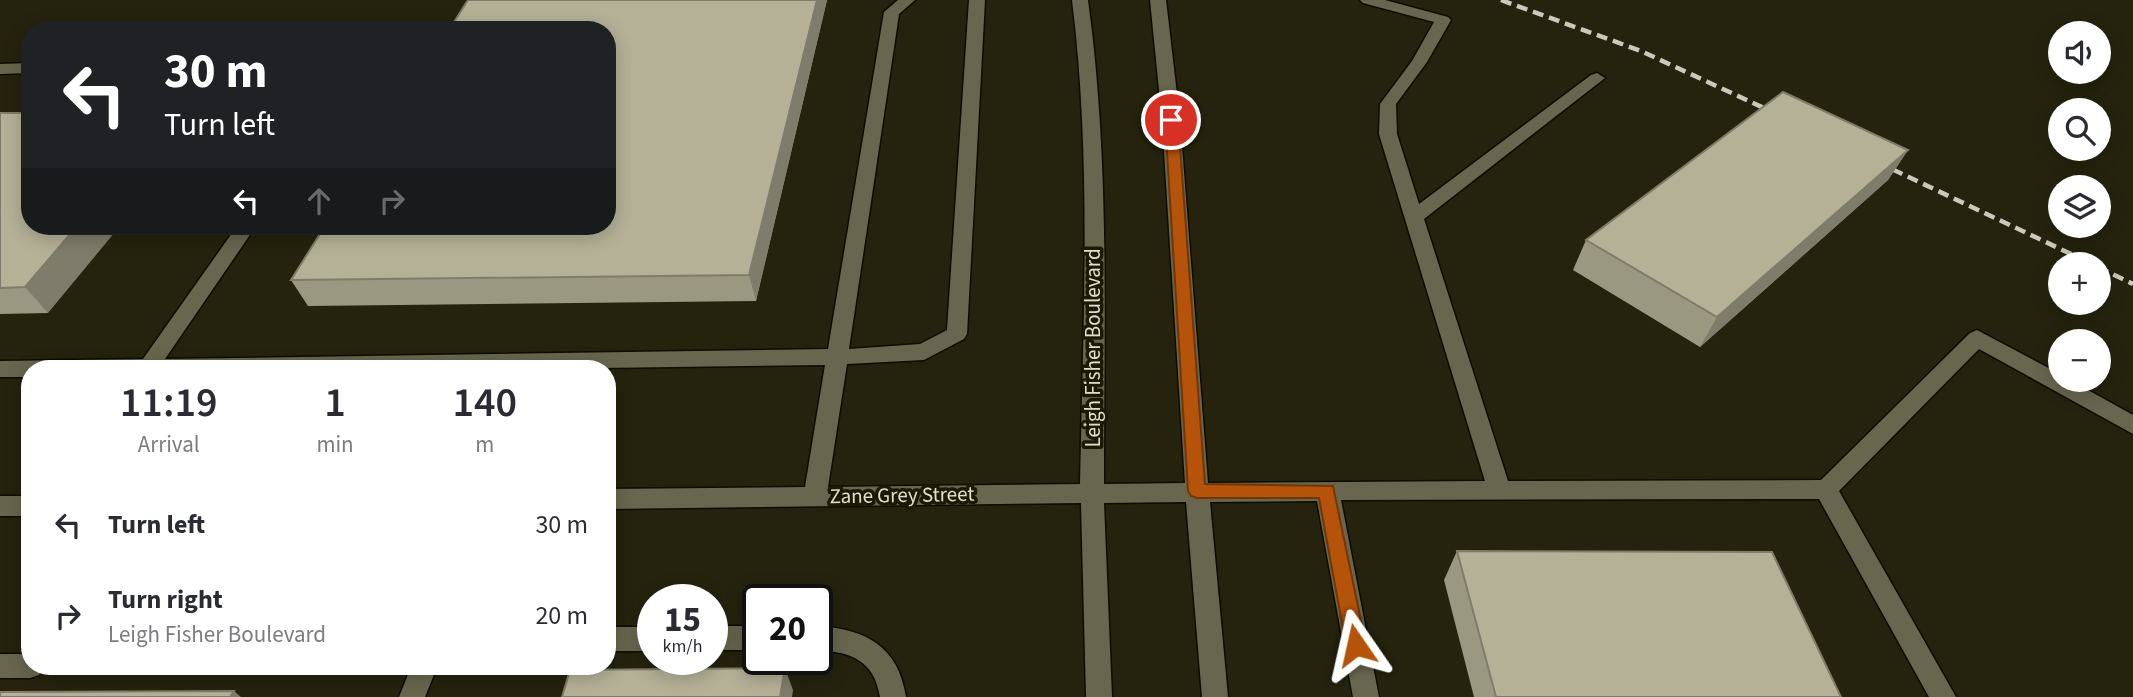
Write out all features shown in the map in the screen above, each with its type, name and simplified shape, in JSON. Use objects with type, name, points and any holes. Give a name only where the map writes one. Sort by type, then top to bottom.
[{"type":"street","points":[[815,496],[892,12],[907,0]]},
{"type":"street","points":[[616,361],[837,357],[924,352],[957,334],[976,0]]},
{"type":"street","name":"Leigh Fisher Boulevard","points":[[1080,0],[1089,69],[1094,251],[1092,492],[1099,697]]},
{"type":"street","points":[[1158,0],[1171,120],[1214,697]]},
{"type":"street","points":[[1368,0],[1443,20],[1419,62],[1388,104],[1388,134],[1499,490]]},
{"type":"street","points":[[0,69],[21,68]]},
{"type":"street","points":[[1414,217],[1597,78]]},
{"type":"street","points":[[153,360],[241,235]]},
{"type":"street","points":[[1943,697],[1826,489],[1977,338],[2133,425]]},
{"type":"street","points":[[0,369],[21,369]]},
{"type":"street","name":"Zane Grey Street","points":[[616,499],[1197,491],[1826,489]]},
{"type":"street","points":[[1327,491],[1366,697]]},
{"type":"street","points":[[0,506],[21,506]]},
{"type":"street","points":[[616,639],[637,639]]},
{"type":"street","points":[[833,640],[849,642],[876,657],[888,670],[893,697]]},
{"type":"street","points":[[0,666],[21,666]]},
{"type":"street","points":[[412,697],[421,675]]},
{"type":"building","points":[[468,0],[817,0],[749,275],[291,280],[319,235],[616,235],[616,21],[455,21]]},
{"type":"building","points":[[1783,92],[1908,150],[1717,317],[1586,240]]},
{"type":"building","points":[[0,113],[21,113],[21,235],[69,235],[25,287],[0,288]]},
{"type":"building","points":[[1457,551],[1772,552],[1841,697],[1496,697]]},
{"type":"building","points":[[742,668],[742,675],[784,675],[780,697],[562,697],[569,675],[616,675],[616,670],[637,669],[637,675],[728,675],[728,669]]},
{"type":"building","points":[[234,691],[230,697],[0,697],[0,692]]},
{"type":"railway","points":[[1501,0],[1641,51],[1779,115]]},
{"type":"railway","points":[[1877,162],[2067,252]]},
{"type":"railway","points":[[2111,273],[2133,284]]},
{"type":"route","points":[[1171,120],[1197,491],[1327,491],[1356,645]]}]
